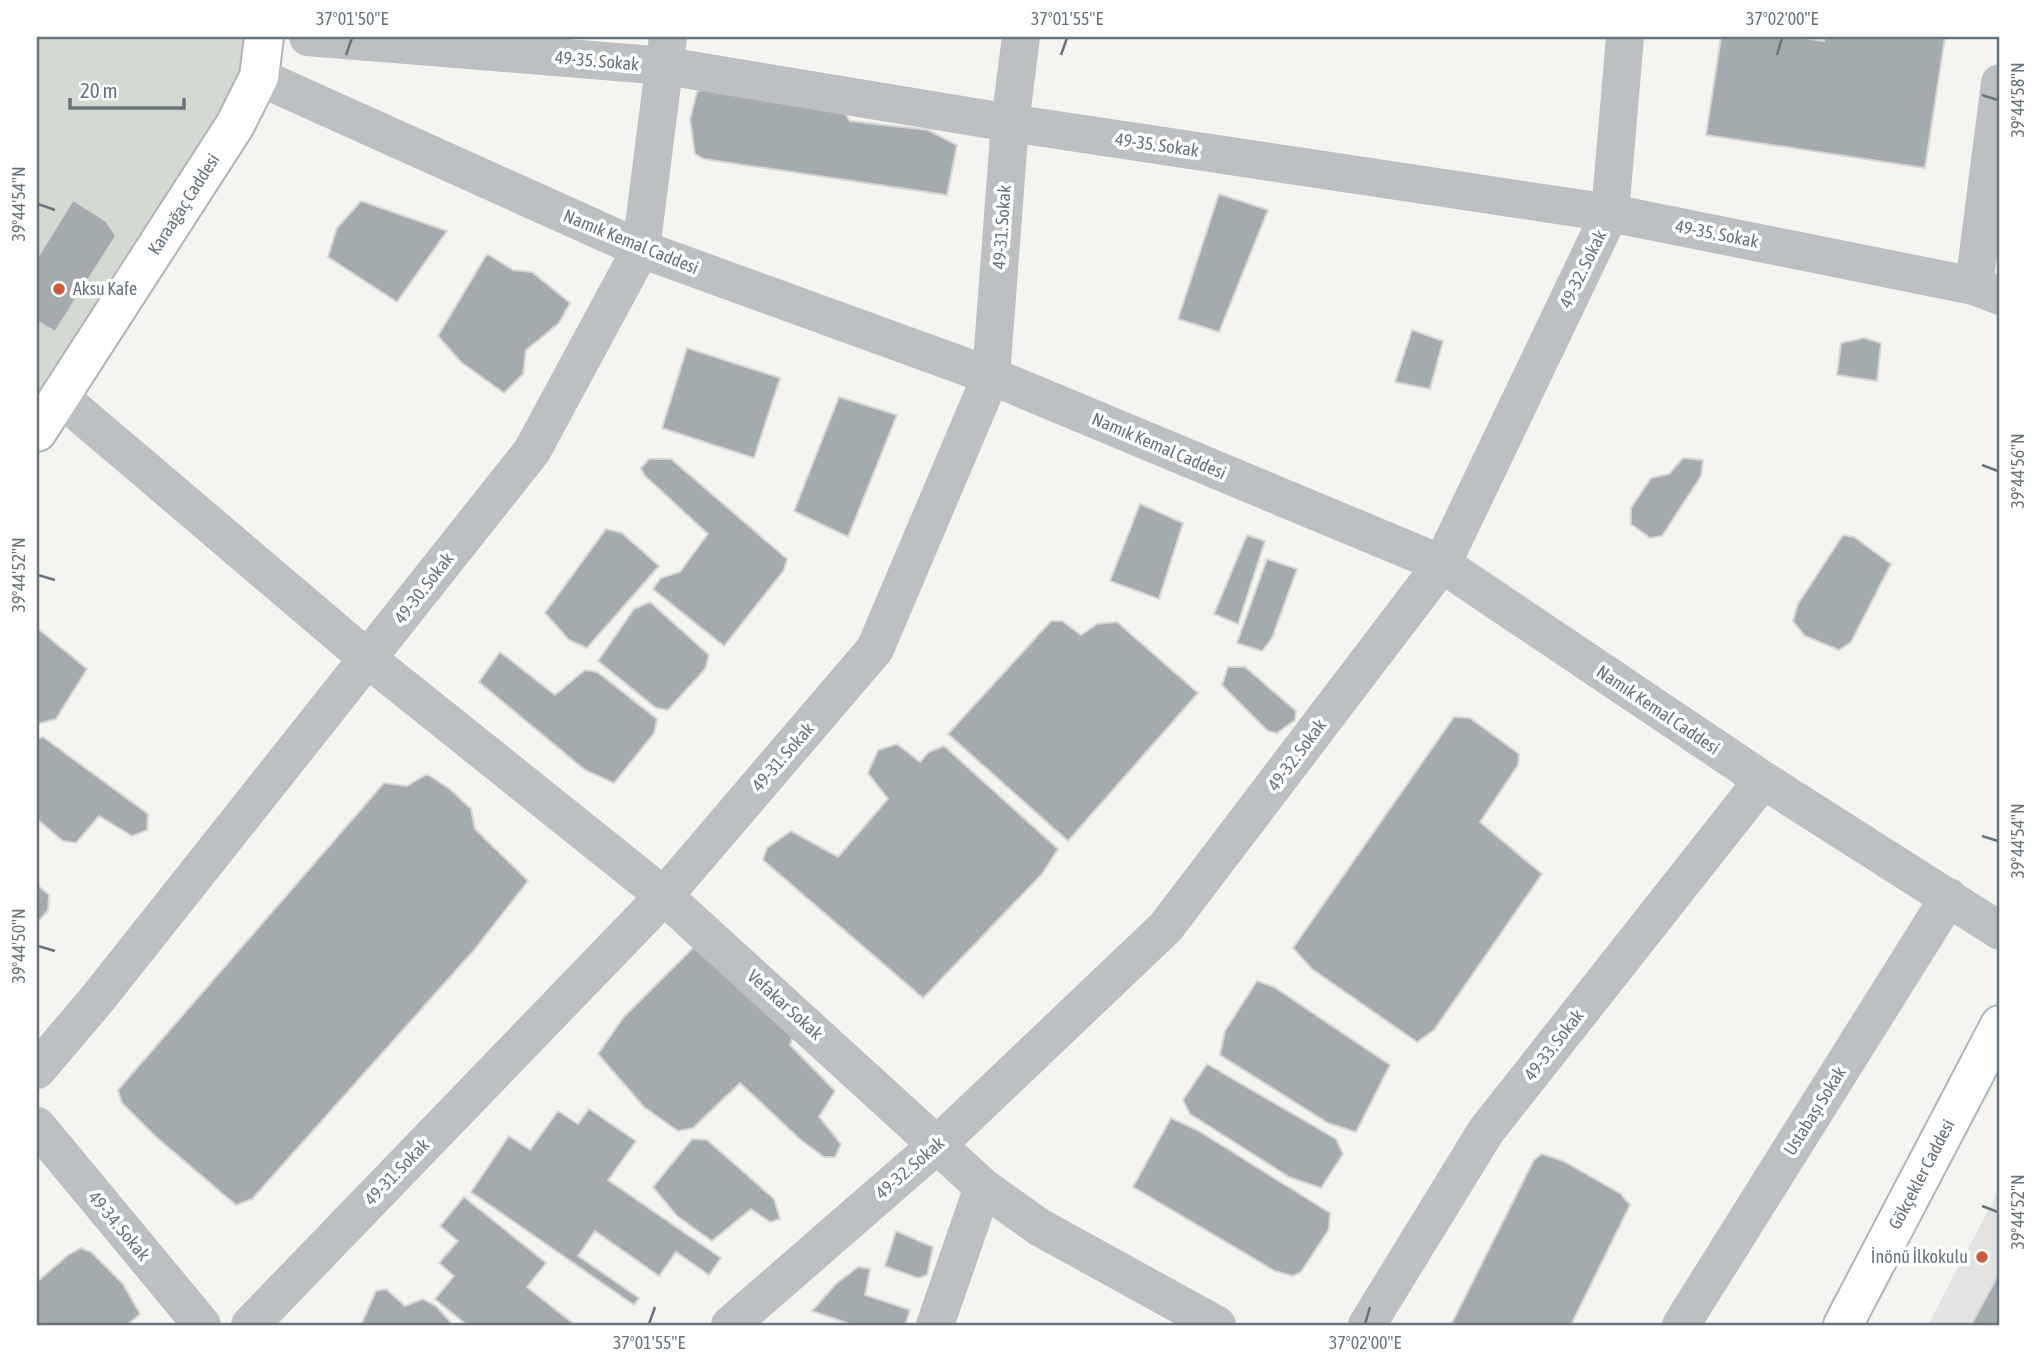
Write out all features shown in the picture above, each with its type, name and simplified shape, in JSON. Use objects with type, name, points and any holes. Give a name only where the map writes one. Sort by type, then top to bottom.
[{"type":"main road","name":"Karaağaç Caddesi","points":[[37,432],[235,125],[259,77],[264,37]]},
{"type":"main road","name":"Gökçekler Caddesi","points":[[1843,1325],[2000,1025]]},
{"type":"street","name":"49-35. Sokak","points":[[308,37],[667,52],[1010,123],[1609,213],[1987,291]]},
{"type":"street","name":"49-31. Sokak","points":[[250,1325],[664,895],[875,649],[991,376],[1010,123],[1021,37]]},
{"type":"street","name":"49-32. Sokak","points":[[730,1325],[938,1144],[1166,927],[1442,564],[1609,213],[1625,37]]},
{"type":"street","name":"49-30. Sokak","points":[[37,1069],[98,998],[532,451],[641,250],[667,52]]},
{"type":"street","name":"Namık Kemal Caddesi","points":[[259,77],[641,250],[991,376],[1442,564],[1763,780],[2000,931]]},
{"type":"street","points":[[1987,291],[2000,83]]},
{"type":"street","name":"Vefakar Sokak","points":[[60,397],[368,659],[664,895],[983,1186],[1040,1227],[1217,1325]]},
{"type":"street","name":"49-33. Sokak","points":[[1367,1325],[1486,1131],[1763,780]]},
{"type":"street","name":"Ustabaşı Sokak","points":[[1681,1325],[1949,897]]},
{"type":"street","name":"49-34. Sokak","points":[[37,1126],[202,1325]]},
{"type":"street","points":[[935,1325],[983,1186]]},
{"type":"shaded area","points":[[37,37],[247,37],[245,70],[158,218],[37,403]]},
{"type":"shaded area","name":"İnönü İlkokulu","points":[[2000,1188],[2000,1325],[1928,1325]]},
{"type":"building","points":[[1721,37],[1798,37],[1824,41],[1824,37],[1945,37],[1925,168],[1706,135]]},
{"type":"building","points":[[707,87],[839,104],[850,121],[928,130],[957,145],[947,195],[704,159],[695,154],[690,119],[697,92]]},
{"type":"building","points":[[1219,194],[1268,210],[1219,332],[1178,319]]},
{"type":"building","name":"Aksu Kafe","points":[[73,200],[106,221],[116,236],[55,332],[37,321],[37,258]]},
{"type":"building","points":[[361,201],[447,231],[397,302],[328,257],[337,228]]},
{"type":"building","points":[[487,254],[513,270],[532,272],[570,303],[559,323],[526,350],[523,374],[504,393],[461,362],[438,336]]},
{"type":"building","points":[[1412,330],[1443,341],[1430,389],[1395,382]]},
{"type":"building","points":[[1864,338],[1881,343],[1877,381],[1837,375],[1841,343]]},
{"type":"building","points":[[687,348],[780,378],[754,458],[662,428]]},
{"type":"building","points":[[839,397],[897,415],[848,537],[794,511]]},
{"type":"building","points":[[1683,458],[1703,460],[1701,476],[1662,536],[1650,538],[1631,524],[1631,508],[1651,478],[1669,474]]},
{"type":"building","points":[[649,459],[671,459],[787,559],[784,570],[724,646],[653,589],[661,578],[680,572],[708,534],[644,475],[641,468]]},
{"type":"building","points":[[1140,504],[1183,523],[1159,599],[1110,581]]},
{"type":"building","points":[[606,529],[622,533],[659,566],[587,648],[569,640],[545,613]]},
{"type":"building","points":[[1247,535],[1265,541],[1238,624],[1214,614]]},
{"type":"building","points":[[1843,535],[1854,537],[1891,564],[1851,642],[1839,650],[1805,636],[1793,621],[1798,604]]},
{"type":"building","points":[[1267,559],[1297,569],[1272,638],[1262,651],[1237,643]]},
{"type":"building","points":[[650,602],[709,655],[705,669],[668,710],[656,708],[598,661],[634,609]]},
{"type":"building","points":[[1051,621],[1062,621],[1081,635],[1097,624],[1117,622],[1198,693],[1068,841],[948,734]]},
{"type":"building","points":[[37,628],[87,669],[56,719],[37,724]]},
{"type":"building","points":[[500,652],[555,695],[585,670],[597,672],[657,719],[654,733],[614,783],[585,770],[479,682]]},
{"type":"building","points":[[1228,667],[1245,667],[1296,711],[1295,720],[1277,733],[1268,731],[1222,685]]},
{"type":"building","points":[[1454,717],[1470,718],[1519,754],[1518,765],[1480,822],[1542,874],[1434,1030],[1417,1042],[1312,969],[1293,948]]},
{"type":"building","points":[[43,737],[148,814],[147,830],[132,836],[99,816],[76,843],[63,841],[37,819],[37,739]]},
{"type":"building","points":[[897,744],[920,762],[929,752],[944,746],[1058,849],[1042,874],[923,998],[763,860],[767,848],[791,831],[838,857],[888,799],[868,773],[878,750]]},
{"type":"building","points":[[427,774],[451,790],[471,809],[475,829],[528,881],[474,950],[252,1199],[236,1205],[155,1136],[122,1103],[118,1090],[384,783],[407,786]]},
{"type":"building","points":[[37,885],[49,895],[48,910],[37,923]]},
{"type":"building","points":[[694,947],[798,1021],[790,1045],[835,1091],[819,1117],[841,1144],[835,1157],[824,1157],[801,1140],[740,1083],[693,1128],[678,1131],[644,1107],[598,1054],[623,1018]]},
{"type":"building","points":[[1257,981],[1274,987],[1390,1065],[1356,1132],[1328,1123],[1220,1055],[1225,1031]]},
{"type":"building","points":[[1207,1064],[1336,1139],[1343,1154],[1321,1188],[1289,1177],[1190,1114],[1183,1100]]},
{"type":"building","points":[[589,1109],[636,1141],[608,1180],[721,1258],[709,1275],[676,1252],[659,1276],[595,1231],[578,1256],[639,1298],[634,1305],[471,1192],[509,1136],[530,1150],[558,1111],[578,1124]]},
{"type":"building","points":[[1171,1118],[1197,1130],[1330,1213],[1329,1229],[1301,1272],[1293,1276],[1275,1271],[1133,1187]]},
{"type":"building","points":[[692,1139],[707,1140],[774,1199],[780,1219],[770,1222],[751,1209],[712,1241],[677,1216],[653,1187]]},
{"type":"building","points":[[1542,1154],[1563,1161],[1621,1194],[1630,1205],[1571,1325],[1451,1325],[1534,1160]]},
{"type":"building","points":[[464,1197],[546,1263],[527,1287],[575,1325],[467,1325],[435,1299],[454,1276],[439,1263],[458,1241],[440,1226]]},
{"type":"building","points":[[896,1231],[933,1247],[927,1275],[918,1278],[885,1266]]},
{"type":"building","points":[[81,1248],[91,1252],[123,1284],[140,1314],[127,1325],[37,1325],[37,1282],[68,1255]]},
{"type":"building","points":[[858,1267],[870,1269],[865,1295],[910,1310],[905,1325],[853,1325],[812,1311],[836,1284]]},
{"type":"building","name":"İnönü İlkokulu","points":[[2000,1272],[2000,1325],[1971,1325]]},
{"type":"building","points":[[386,1289],[405,1306],[423,1299],[436,1306],[453,1325],[361,1325],[376,1291]]},
{"type":"place","name":"Aksu Kafe","points":[[59,289]]},
{"type":"place","name":"İnönü İlkokulu","points":[[1982,1257]]}]
